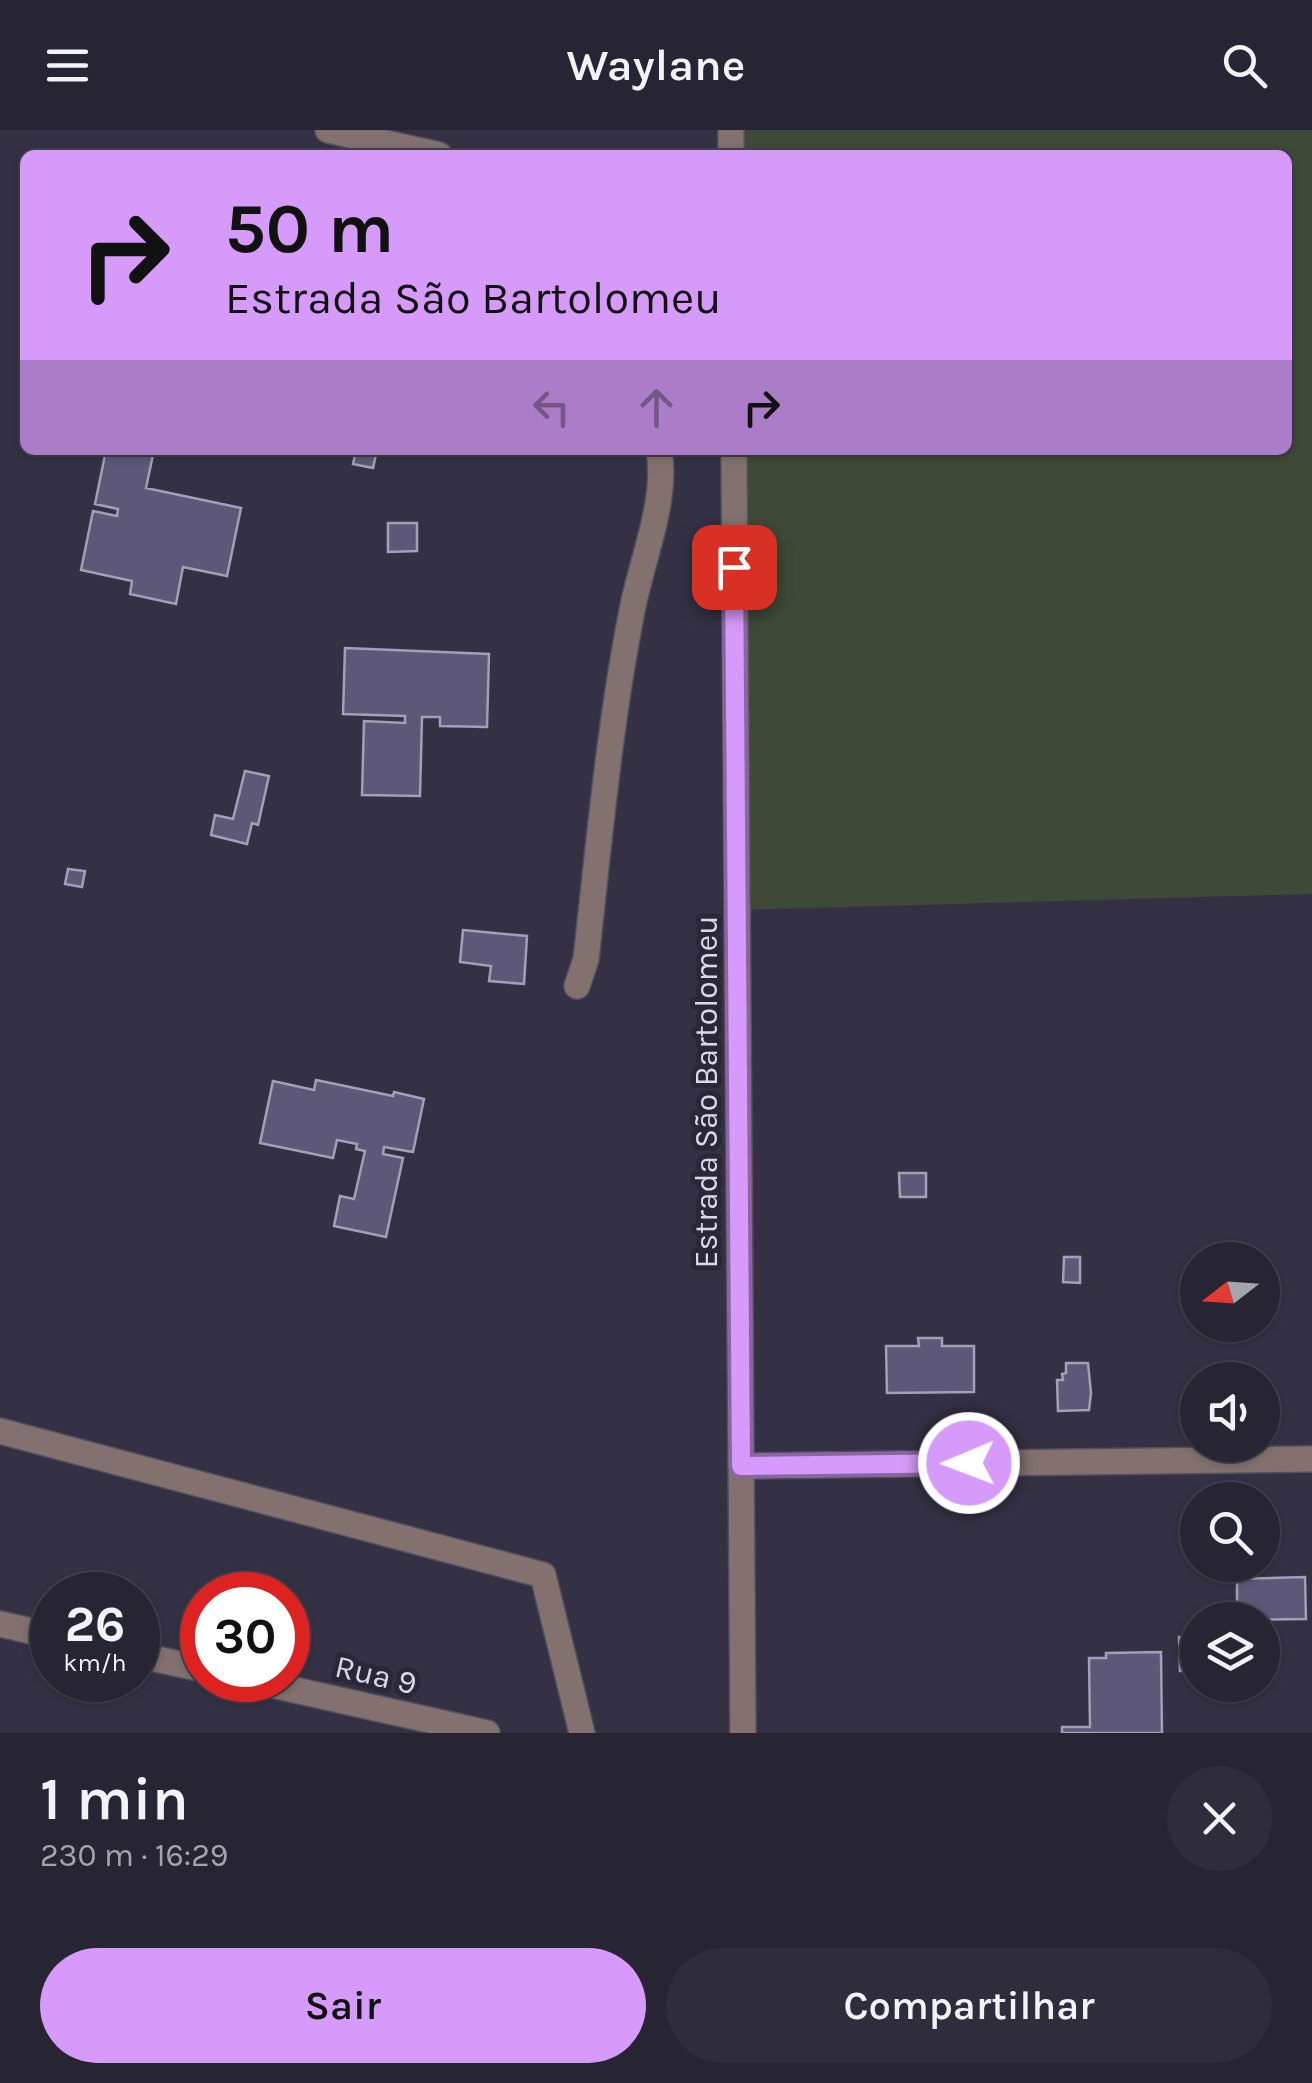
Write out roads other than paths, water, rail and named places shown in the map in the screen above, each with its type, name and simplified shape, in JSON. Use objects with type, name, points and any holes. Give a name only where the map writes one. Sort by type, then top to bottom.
[{"type":"street","points":[[328,130],[417,150]]},
{"type":"street","points":[[577,986],[586,959],[615,712],[631,612],[655,512],[661,455]]},
{"type":"street","name":"Estrada São Bartolomeu","points":[[734,455],[743,1733]]},
{"type":"street","points":[[0,1430],[543,1576],[582,1733]]},
{"type":"street","points":[[741,1466],[1312,1460]]},
{"type":"street","points":[[0,1624],[30,1631]]},
{"type":"street","name":"Rua 9","points":[[310,1693],[488,1733]]}]
